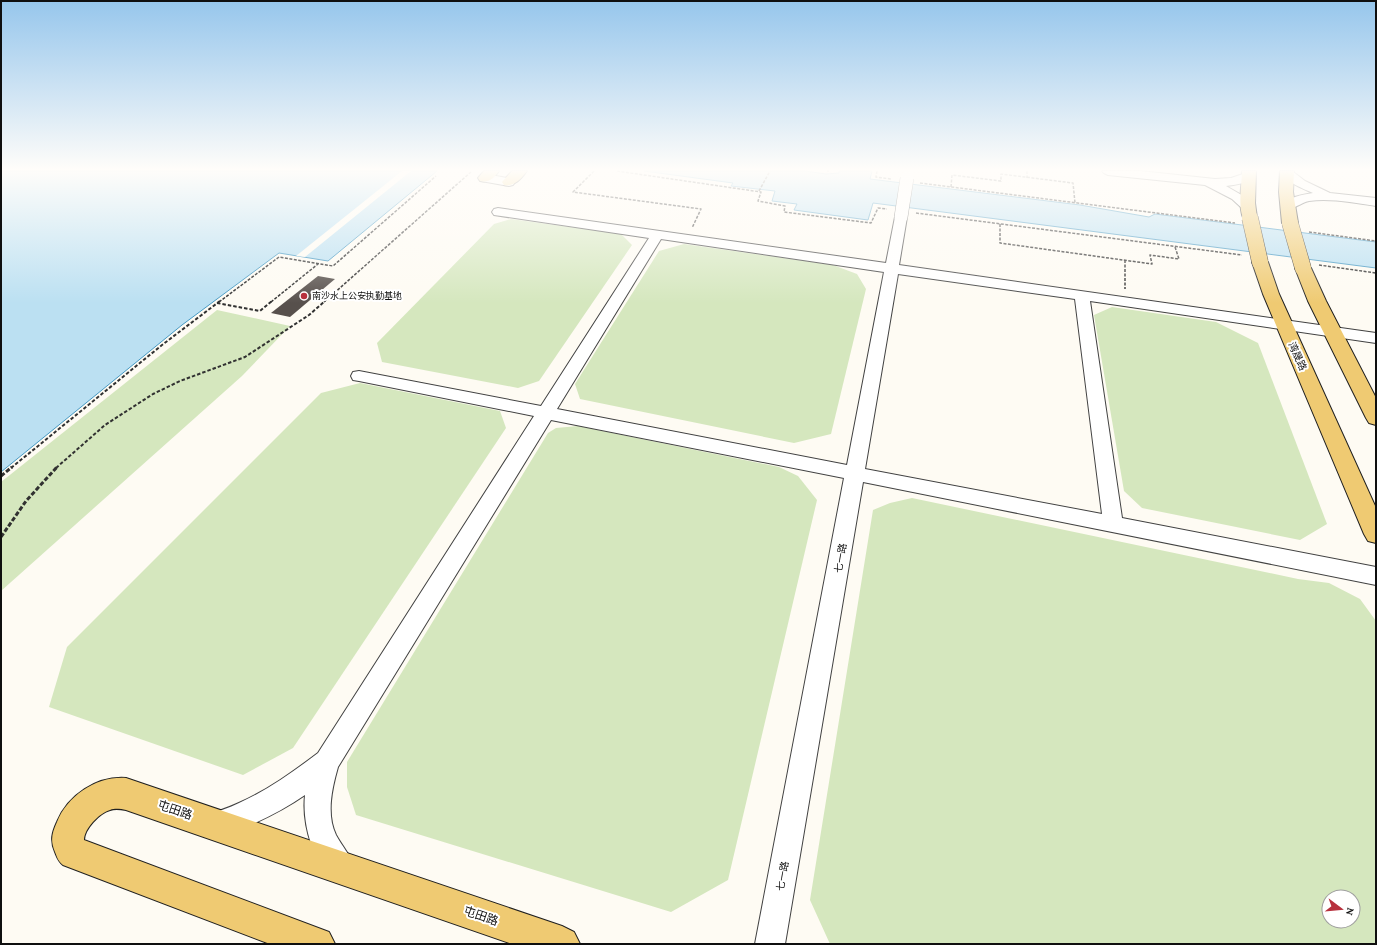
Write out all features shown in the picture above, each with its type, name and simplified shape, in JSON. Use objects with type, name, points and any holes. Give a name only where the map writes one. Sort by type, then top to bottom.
[{"type":"main road","points":[[1289,215],[1290,223],[1309,266],[1317,301],[1376,418]]},
{"type":"main road","name":"湾晟路","points":[[1247,217],[1255,247],[1252,259],[1271,294],[1376,534]]},
{"type":"main road","name":"屯田路","points":[[317,944],[77,855],[70,849],[67,839],[70,827],[78,815],[89,804],[102,796],[115,793],[126,794],[562,944]]},
{"type":"street","points":[[519,215],[1376,338]]},
{"type":"street","name":"七一路","points":[[770,944],[891,268],[903,215]]},
{"type":"street","points":[[342,868],[329,851],[320,831],[317,808],[319,785],[327,762],[657,235]]},
{"type":"street","points":[[1082,296],[1113,524]]},
{"type":"street","points":[[359,376],[1376,576]]},
{"type":"street","points":[[217,825],[257,810],[300,784],[327,762]]},
{"type":"path","points":[[1,476],[162,345],[279,257],[333,266],[391,215]]},
{"type":"path","points":[[1,537],[26,501],[57,467],[105,426],[153,394],[180,380],[244,357],[309,315],[422,215]]},
{"type":"path","points":[[688,239],[698,215]]},
{"type":"path","points":[[809,215],[871,223],[875,215]]},
{"type":"path","points":[[922,215],[1175,246],[1252,259]]},
{"type":"path","points":[[1224,215],[1247,217]]},
{"type":"path","points":[[1000,224],[1000,243],[1152,264],[1150,255],[1179,259],[1175,246]]},
{"type":"path","points":[[1305,232],[1376,241]]},
{"type":"path","points":[[1125,260],[1125,302]]},
{"type":"path","points":[[217,303],[260,311],[318,263]]},
{"type":"path","points":[[1309,266],[1376,273]]},
{"type":"green space","points":[[511,219],[621,234],[632,245],[539,381],[518,388],[382,362],[377,343],[494,224]]},
{"type":"green space","points":[[684,244],[833,265],[857,274],[866,289],[831,434],[794,443],[580,399],[575,384],[659,251]]},
{"type":"green space","points":[[1112,307],[1216,322],[1258,343],[1327,524],[1300,540],[1142,508],[1124,491],[1094,315]]},
{"type":"green space","points":[[217,310],[290,326],[242,376],[1,591],[1,482]]},
{"type":"green space","points":[[360,383],[500,411],[506,428],[293,748],[243,775],[49,707],[67,647],[321,393]]},
{"type":"green space","points":[[578,426],[779,467],[798,476],[817,500],[728,880],[671,912],[356,815],[347,787],[347,762],[548,433],[556,428]]},
{"type":"green space","points":[[912,498],[1298,579],[1329,583],[1360,599],[1376,621],[1376,944],[830,944],[810,900],[873,510],[890,503]]},
{"type":"water","points":[[1,215],[384,215],[328,261],[279,253],[182,325],[1,472]]},
{"type":"water","points":[[832,215],[869,215],[868,220]]},
{"type":"water","points":[[967,215],[1138,215],[1149,217],[1153,215],[1164,215],[1376,242],[1376,268]]},
{"type":"pier","points":[[347,215],[357,215],[305,257],[296,256]]},
{"type":"building","name":"南沙水上公安执勤基地","points":[[318,276],[335,279],[290,317],[271,313]]},
{"type":"place","name":"南沙水上公安执勤基地","points":[[304,296]]}]
